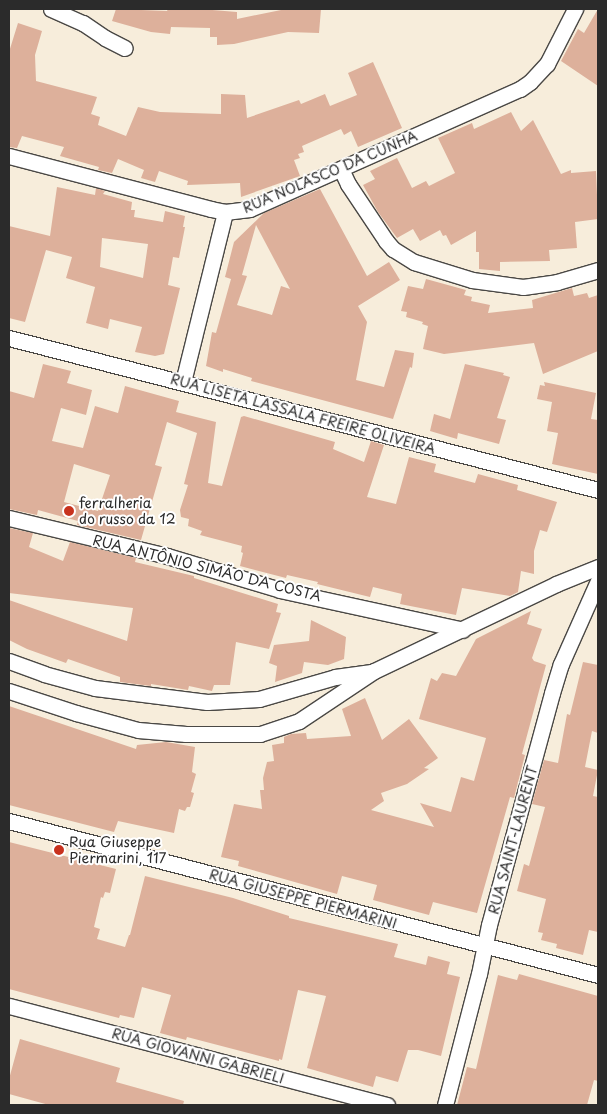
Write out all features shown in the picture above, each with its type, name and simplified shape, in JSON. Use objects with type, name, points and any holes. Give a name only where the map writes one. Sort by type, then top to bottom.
[{"type":"street","points":[[51,9],[78,20],[105,38],[125,48]]},
{"type":"street","name":"RUA NOLASCO DA CUNHA","points":[[9,156],[194,206],[225,212],[250,208],[507,96],[530,82],[547,64],[575,9]]},
{"type":"street","points":[[341,168],[348,184],[386,241],[393,249],[414,262],[472,280],[523,287],[557,282],[598,270]]},
{"type":"street","points":[[183,382],[225,212]]},
{"type":"street","name":"RUA LISETA LASSALA FREIRE OLIVEIRA","points":[[9,338],[598,490]]},
{"type":"street","name":"RUA ANTÔNIO SIMÃO DA COSTA","points":[[9,518],[174,558],[280,590],[463,630]]},
{"type":"street","points":[[9,691],[76,713],[138,730],[186,734],[260,734],[299,721],[374,671],[556,584],[598,567]]},
{"type":"street","name":"RUA SAINT-LAURENT","points":[[445,1105],[486,945],[489,925],[559,671],[598,581]]},
{"type":"street","points":[[9,661],[44,674],[95,688],[207,702],[259,699],[335,677],[374,671]]},
{"type":"street","name":"RUA GIUSEPPE PIERMARINI","points":[[9,821],[598,975]]},
{"type":"street","name":"RUA GIOVANNI GABRIELI","points":[[9,1006],[387,1105]]},
{"type":"building","points":[[116,9],[167,11],[168,9],[200,9],[237,12],[237,19],[286,9],[321,9],[319,33],[288,32],[234,44],[217,45],[217,37],[210,37],[210,28],[171,27],[170,34],[151,32],[112,21]]},
{"type":"building","points":[[598,9],[598,86],[561,61],[578,29],[584,33]]},
{"type":"building","points":[[18,23],[42,31],[35,55],[36,81],[97,97],[91,114],[100,117],[98,125],[126,136],[138,107],[160,112],[221,114],[221,94],[245,95],[247,118],[299,100],[301,104],[325,94],[330,106],[357,95],[348,73],[373,62],[402,128],[358,147],[351,131],[344,135],[341,129],[302,146],[304,152],[298,154],[300,158],[294,160],[300,176],[241,197],[240,183],[187,185],[188,181],[159,171],[155,182],[141,178],[144,170],[118,159],[112,173],[98,170],[99,167],[60,156],[64,147],[22,136],[17,148],[9,147],[9,52]]},
{"type":"building","points":[[511,112],[521,131],[533,120],[561,174],[571,170],[571,173],[596,171],[598,219],[575,222],[577,248],[549,250],[550,261],[500,262],[500,271],[479,269],[479,252],[476,252],[476,231],[451,245],[446,235],[443,236],[440,230],[420,241],[413,229],[397,238],[378,212],[363,185],[375,179],[370,171],[397,158],[412,188],[426,181],[429,186],[455,173],[438,138],[472,123],[474,129]]},
{"type":"building","points":[[57,187],[95,195],[96,188],[105,191],[103,194],[132,202],[131,210],[135,210],[134,217],[163,222],[165,211],[185,216],[183,227],[185,227],[179,258],[173,257],[168,285],[180,288],[164,354],[155,356],[135,352],[142,327],[110,319],[108,329],[86,323],[95,287],[66,278],[72,257],[46,250],[25,322],[9,318],[9,226],[50,236]],"holes":[[[102,238],[148,244],[143,278],[100,267]]]},
{"type":"building","points":[[320,189],[367,276],[389,262],[400,280],[358,306],[367,322],[356,380],[384,387],[395,350],[414,353],[412,368],[410,367],[393,419],[251,381],[252,378],[223,369],[223,372],[206,366],[212,332],[216,333],[231,279],[225,277],[234,242],[264,213]],"holes":[[[256,225],[290,289],[281,286],[272,315],[237,305],[247,276],[242,275]]]},
{"type":"building","points":[[426,279],[466,290],[464,295],[472,297],[471,301],[490,305],[488,313],[533,308],[532,300],[572,288],[574,296],[587,293],[589,298],[598,295],[598,351],[543,374],[534,343],[444,354],[423,349],[428,326],[422,324],[423,322],[406,317],[407,312],[401,311],[408,286],[423,289]]},
{"type":"building","points":[[43,364],[71,371],[67,383],[92,390],[86,415],[61,408],[52,441],[83,448],[95,406],[118,413],[125,386],[179,401],[176,412],[216,422],[208,483],[222,486],[241,417],[244,416],[335,442],[333,449],[364,462],[371,441],[384,445],[367,497],[396,504],[409,457],[436,464],[434,472],[475,483],[478,474],[518,485],[517,490],[557,502],[547,532],[540,530],[534,551],[534,574],[521,571],[518,592],[510,596],[462,588],[456,615],[400,604],[402,594],[373,587],[370,597],[317,584],[318,582],[287,575],[286,578],[240,566],[243,553],[241,552],[242,546],[200,535],[202,531],[188,526],[189,519],[181,517],[180,510],[188,485],[184,484],[197,433],[167,422],[155,465],[162,467],[141,540],[77,525],[78,521],[38,510],[37,515],[9,509],[9,391],[34,398]],"holes":[[[74,464],[110,475],[98,511],[64,502]]]},
{"type":"building","points":[[465,364],[504,373],[503,375],[510,377],[497,418],[506,420],[499,444],[458,433],[457,439],[430,431],[434,414],[450,419]]},
{"type":"building","points":[[544,382],[596,393],[591,419],[598,420],[598,474],[552,464],[558,433],[547,431],[552,402],[537,399],[540,385],[545,386]]},
{"type":"building","points":[[9,528],[33,533],[29,547],[63,561],[70,542],[136,558],[135,562],[194,576],[194,578],[278,604],[276,612],[281,613],[269,649],[236,642],[230,685],[214,685],[212,691],[189,686],[188,690],[151,684],[151,686],[120,682],[120,677],[68,659],[66,663],[27,649],[9,640],[9,600],[127,641],[133,608],[9,593]]},
{"type":"building","points":[[531,611],[527,624],[542,629],[532,658],[534,661],[546,665],[522,754],[525,755],[514,798],[510,797],[477,913],[433,902],[429,915],[373,900],[377,885],[342,876],[337,894],[238,866],[239,861],[221,857],[234,804],[262,809],[260,790],[264,790],[263,778],[267,762],[274,761],[272,745],[284,743],[284,737],[291,734],[306,733],[307,739],[351,736],[342,709],[365,698],[382,740],[409,719],[438,758],[424,768],[429,769],[407,784],[381,793],[384,801],[371,810],[434,827],[420,803],[451,812],[461,777],[474,781],[486,738],[419,719],[431,678],[437,681],[442,673],[456,676],[476,639]]},
{"type":"building","points":[[311,620],[346,637],[344,659],[328,665],[304,662],[302,673],[275,682],[277,666],[269,663],[274,645],[309,641]]},
{"type":"building","points":[[583,662],[598,665],[598,733],[592,731],[585,767],[598,770],[593,796],[598,797],[598,932],[589,930],[583,955],[556,948],[557,944],[541,940],[543,933],[538,932],[546,899],[517,891],[524,864],[529,866],[545,807],[532,804],[544,760],[558,763],[567,714],[570,715]]},
{"type":"building","points":[[9,706],[136,749],[137,745],[166,742],[195,747],[192,772],[196,774],[191,792],[194,793],[190,807],[187,807],[185,811],[179,809],[174,833],[118,821],[114,832],[9,805]]},
{"type":"building","points":[[9,842],[116,869],[110,893],[105,892],[103,898],[101,897],[94,927],[100,929],[97,939],[125,947],[130,935],[145,876],[233,898],[289,916],[289,918],[398,944],[394,957],[426,965],[428,956],[450,962],[447,974],[460,977],[441,1056],[418,1050],[408,1050],[398,1082],[376,1076],[373,1087],[307,1068],[326,996],[298,990],[282,1060],[279,1059],[279,1061],[187,1037],[186,1040],[160,1033],[171,995],[142,987],[134,1018],[120,1015],[119,1018],[9,989]]},
{"type":"building","points":[[519,974],[598,996],[598,1081],[594,1080],[587,1105],[457,1105],[467,1067],[476,1069],[498,975],[517,980]]},
{"type":"building","points":[[20,1039],[120,1068],[116,1082],[184,1101],[183,1105],[49,1105],[9,1094],[9,1079]]},
{"type":"place","name":"ferralheria do russo da 12","points":[[69,511]]},
{"type":"place","name":"Rua Giuseppe Piermarini, 117","points":[[59,850]]}]
